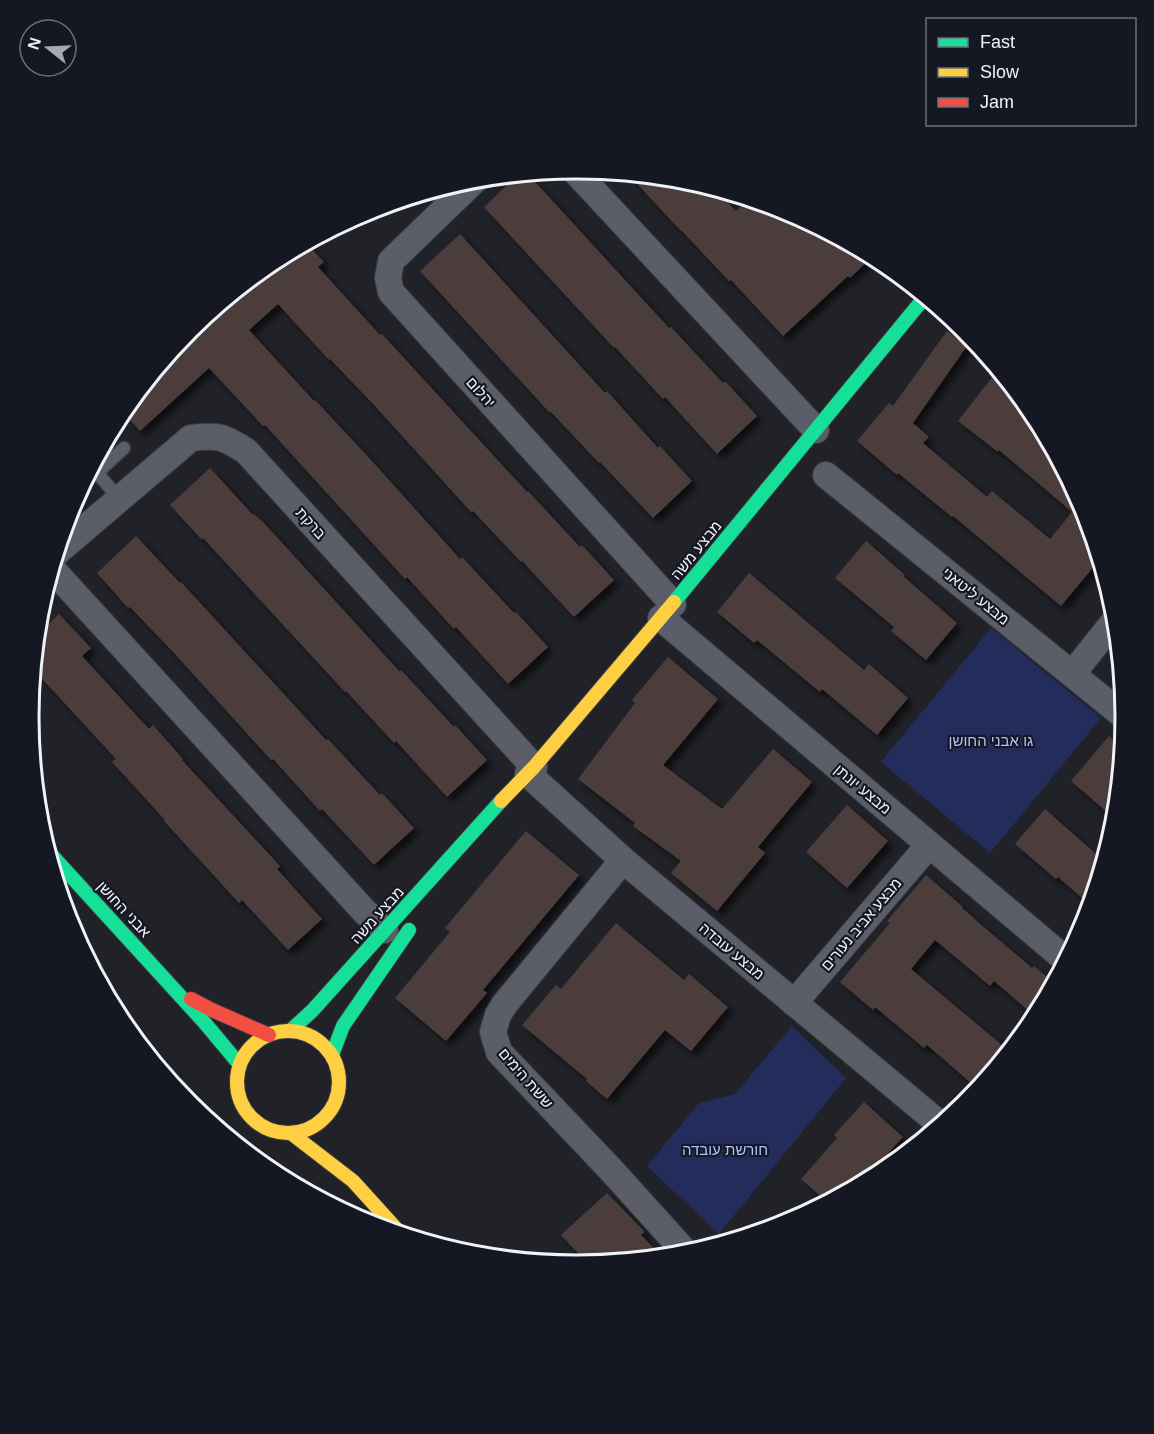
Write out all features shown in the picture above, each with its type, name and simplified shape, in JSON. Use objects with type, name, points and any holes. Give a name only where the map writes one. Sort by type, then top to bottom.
[{"type":"street","points":[[582,179],[816,430]]},
{"type":"street","name":"יהלום","points":[[464,191],[391,261],[388,278],[391,292],[667,611]]},
{"type":"street","name":"מבצע משה","points":[[290,1031],[312,1011],[485,818],[531,771],[667,611],[920,303]]},
{"type":"street","name":"ברקת","points":[[69,542],[190,438],[210,436],[228,440],[246,451],[531,771]]},
{"type":"street","name":"מבצע ליטאני","points":[[826,475],[1115,708]]},
{"type":"street","points":[[58,575],[365,912],[385,930]]},
{"type":"street","name":"מבצע יונתן","points":[[667,611],[929,844],[1060,955]]},
{"type":"street","points":[[1072,673],[1107,629]]},
{"type":"street","name":"מבצע עובדה","points":[[531,771],[623,860],[933,1120]]},
{"type":"street","name":"מבצע משה","points":[[427,903],[485,818]]},
{"type":"street","name":"מבצע אביב נעורים","points":[[794,1003],[929,844]]},
{"type":"street","name":"ששת הימים","points":[[623,860],[504,1005],[493,1032],[499,1052],[679,1245]]},
{"type":"street","name":"אבני החושן","points":[[59,864],[204,1022],[240,1065]]},
{"type":"street","points":[[332,1055],[343,1026],[414,922]]},
{"type":"street","name":"אבני החושן","points":[[176,991],[269,1035]]},
{"type":"street","points":[[290,1031],[307,1034],[321,1043],[332,1055],[339,1071],[340,1086],[332,1117],[307,1131],[292,1134],[275,1132],[260,1126],[248,1114],[240,1099],[237,1082],[240,1065],[256,1042],[269,1035],[290,1031]]},
{"type":"street","points":[[292,1134],[352,1181],[388,1220]]},
{"type":"street","points":[[346,1162],[352,1181]]},
{"type":"lane","points":[[98,472],[124,448]]},
{"type":"lane","points":[[97,473],[119,498]]},
{"type":"green space","name":"גו אבני החושן","points":[[991,628],[1101,718],[990,853],[881,762]]},
{"type":"green space","name":"חורשת עובדה","points":[[792,1026],[846,1078],[719,1234],[647,1166],[699,1103],[735,1094]]},
{"type":"building","points":[[534,181],[669,328],[671,327],[723,383],[725,381],[757,416],[717,454],[665,397],[663,399],[614,348],[484,207],[509,184]]},
{"type":"building","points":[[636,183],[682,189],[716,197],[726,200],[736,211],[742,205],[750,208],[815,234],[865,263],[850,278],[848,276],[783,336]]},
{"type":"building","points":[[460,234],[605,393],[607,391],[658,448],[660,446],[692,481],[653,518],[550,413],[420,271]]},
{"type":"building","points":[[312,249],[324,262],[318,267],[380,335],[382,334],[527,492],[580,547],[582,545],[614,580],[574,617],[473,511],[471,512],[278,304],[249,330],[460,559],[462,557],[548,647],[508,684],[407,577],[405,579],[265,425],[263,426],[209,368],[140,431],[129,419],[150,389],[173,362],[222,313],[249,290]]},
{"type":"building","points":[[947,331],[962,342],[966,347],[913,423],[929,437],[923,443],[987,497],[992,491],[1050,539],[1072,512],[999,450],[998,452],[958,421],[993,376],[1004,389],[1043,448],[1060,479],[1093,567],[1061,606],[953,516],[898,473],[897,475],[857,441],[889,403],[893,406]]},
{"type":"building","points":[[210,468],[253,515],[264,523],[400,672],[401,670],[487,760],[447,797],[170,505]]},
{"type":"building","points":[[136,536],[326,740],[328,739],[380,795],[382,793],[414,828],[374,865],[322,809],[320,811],[273,759],[271,760],[174,653],[130,607],[128,608],[97,573]]},
{"type":"building","points":[[866,541],[957,623],[926,660],[891,631],[894,627],[835,578]]},
{"type":"building","points":[[749,573],[864,670],[869,664],[908,698],[877,735],[822,689],[820,692],[757,640],[754,643],[717,612]]},
{"type":"building","points":[[59,614],[91,648],[82,656],[149,729],[153,725],[182,760],[280,866],[277,869],[322,919],[288,950],[242,900],[239,903],[164,821],[112,762],[116,759],[41,677],[47,625]]},
{"type":"building","points":[[668,657],[718,699],[663,765],[722,809],[773,749],[812,782],[758,847],[765,853],[717,911],[671,873],[681,861],[633,826],[635,823],[578,779],[635,703],[632,700]]},
{"type":"building","points":[[1109,736],[1114,741],[1106,812],[1071,781]]},
{"type":"building","points":[[847,805],[888,841],[847,888],[806,852]]},
{"type":"building","points":[[1045,809],[1097,855],[1083,899],[1058,877],[1056,879],[1015,844]]},
{"type":"building","points":[[526,831],[579,875],[483,990],[487,993],[446,1041],[395,998],[450,932],[445,928]]},
{"type":"building","points":[[926,875],[1032,968],[1034,966],[1048,978],[1028,1010],[994,981],[990,986],[935,940],[911,969],[1003,1046],[971,1083],[927,1045],[924,1048],[875,1007],[873,1010],[840,982],[890,923],[887,921]]},
{"type":"building","points":[[616,923],[684,980],[689,974],[728,1007],[691,1051],[665,1030],[607,1099],[586,1081],[587,1079],[522,1025],[556,985],[561,989]]},
{"type":"building","points":[[864,1102],[903,1137],[883,1159],[821,1197],[801,1179],[837,1138],[834,1135]]},
{"type":"building","points":[[607,1193],[645,1232],[641,1235],[655,1249],[580,1255],[561,1235]]},
{"type":"traffic: fast","points":[[674,602],[920,303]]},
{"type":"traffic: fast","points":[[290,1031],[312,1011],[501,801]]},
{"type":"traffic: fast","points":[[59,864],[204,1022],[240,1065]]},
{"type":"traffic: fast","points":[[332,1055],[343,1026],[409,930]]},
{"type":"traffic: slow","points":[[501,801],[534,767],[674,602]]},
{"type":"traffic: slow","points":[[288,1031],[308,1035],[324,1046],[335,1062],[339,1082],[335,1102],[324,1118],[308,1129],[288,1133],[268,1129],[252,1118],[241,1102],[237,1082],[241,1062],[252,1046],[268,1035],[288,1031]]},
{"type":"traffic: slow","points":[[292,1134],[353,1181],[389,1220]]},
{"type":"traffic: jam","points":[[191,999],[269,1035]]}]
